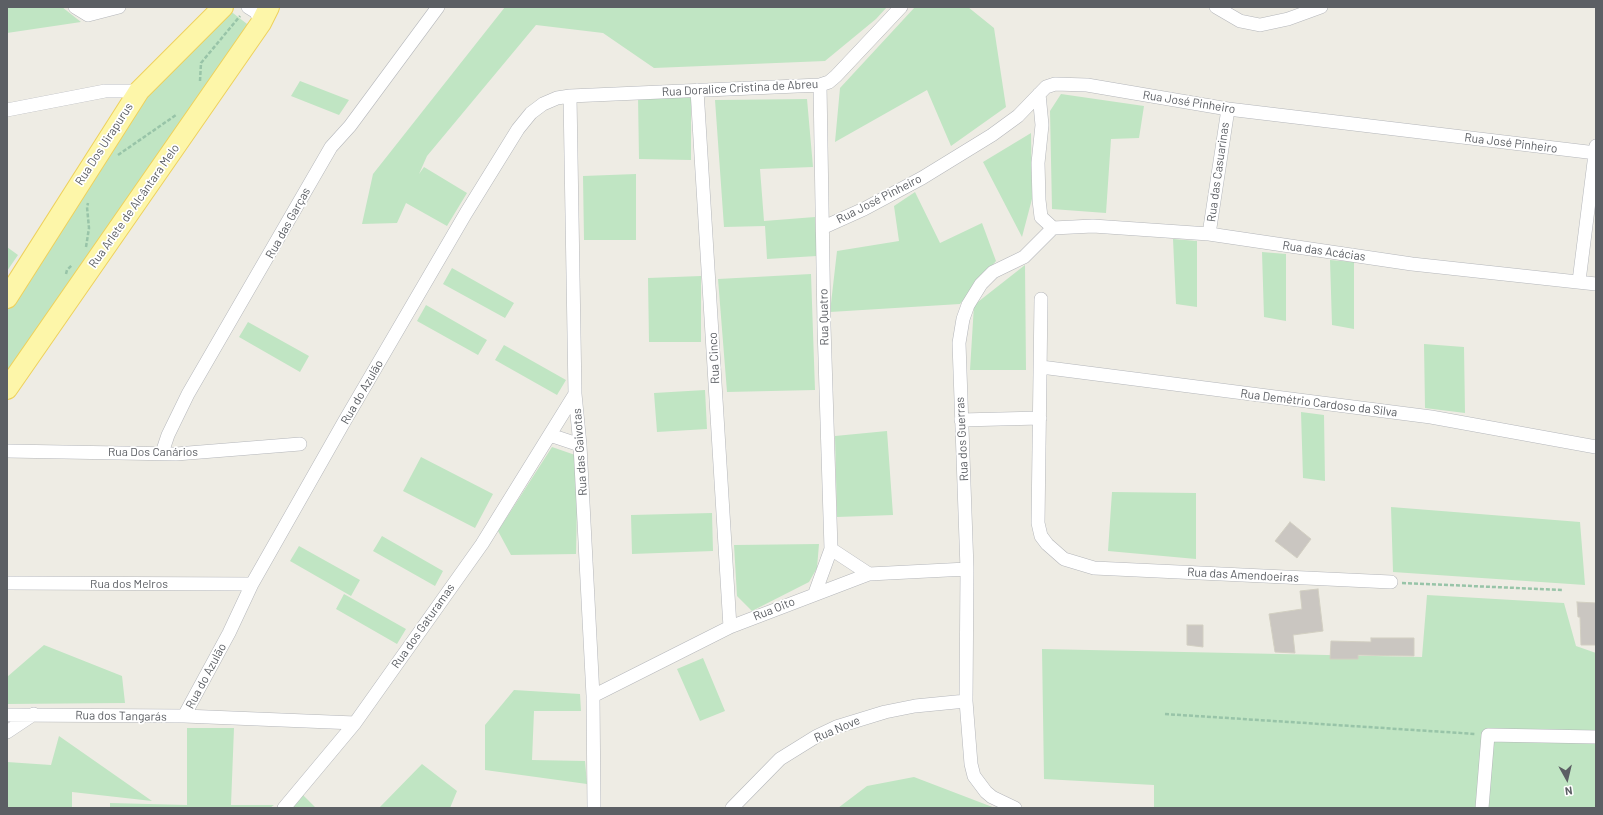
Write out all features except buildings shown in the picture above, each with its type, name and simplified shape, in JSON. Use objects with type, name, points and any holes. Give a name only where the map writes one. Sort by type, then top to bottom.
[{"type":"main road","name":"Rua Dos Uirapurus","points":[[7,298],[139,91],[223,7]]},
{"type":"main road","name":"Rua Arlete de Alcântara Melo","points":[[7,389],[265,15]]},
{"type":"street","points":[[75,7],[88,14],[119,7]]},
{"type":"street","name":"Rua das Garças","points":[[162,453],[168,435],[188,394],[331,147],[350,126],[438,7]]},
{"type":"street","name":"Rua Doralice Cristina de Abreu","points":[[570,96],[820,85],[829,82],[836,76],[900,7]]},
{"type":"street","points":[[1216,7],[1240,21],[1260,24],[1288,19],[1321,7]]},
{"type":"street","points":[[246,10],[265,15]]},
{"type":"street","name":"Rua José Pinheiro","points":[[824,227],[864,209],[922,178],[992,135],[1018,116],[1046,87],[1056,84],[1072,84],[1228,109],[1596,151]]},
{"type":"street","name":"Rua Quatro","points":[[814,593],[831,550],[824,326],[824,227],[820,85]]},
{"type":"street","name":"Rua Cinco","points":[[697,90],[730,626]]},
{"type":"street","points":[[7,110],[105,91],[139,91]]},
{"type":"street","points":[[1039,94],[1042,125],[1038,163],[1039,200],[1041,217],[1052,228]]},
{"type":"street","name":"Rua das Gaivotas","points":[[570,96],[575,394],[580,444],[594,696],[594,808]]},
{"type":"street","name":"Rua do Azulão","points":[[184,716],[229,633],[252,584],[466,213],[518,129],[531,113],[543,104],[557,98],[570,96]]},
{"type":"street","name":"Rua das Casuarinas","points":[[1209,234],[1228,109]]},
{"type":"street","points":[[1579,281],[1596,151]]},
{"type":"street","name":"Rua das Acácias","points":[[1052,228],[1093,226],[1209,234],[1412,264],[1596,284]]},
{"type":"street","name":"Rua dos Guerras","points":[[1015,808],[992,797],[979,784],[974,776],[967,732],[967,569],[959,343],[963,319],[971,300],[981,284],[993,272],[1024,257],[1052,228]]},
{"type":"street","name":"Rua das Amendoeiras","points":[[1041,299],[1038,523],[1041,536],[1047,544],[1064,559],[1094,568],[1391,582]]},
{"type":"street","name":"Rua Demétrio Cardoso da Silva","points":[[1041,367],[1431,416],[1596,447]]},
{"type":"street","name":"Rua dos Gaturamas","points":[[284,808],[355,723],[482,544],[575,394]]},
{"type":"street","points":[[961,420],[1040,418]]},
{"type":"street","points":[[550,435],[580,444]]},
{"type":"street","name":"Rua Dos Canários","points":[[7,450],[162,453],[300,444]]},
{"type":"street","points":[[831,550],[869,574]]},
{"type":"street","name":"Rua Oito","points":[[594,696],[730,626],[814,593],[869,574],[967,569]]},
{"type":"street","name":"Rua dos Melros","points":[[7,584],[252,584]]},
{"type":"street","name":"Rua Nove","points":[[732,808],[780,759],[817,736],[836,727],[885,712],[915,706],[966,700]]},
{"type":"street","points":[[7,732],[34,714]]},
{"type":"street","name":"Rua dos Tangarás","points":[[7,715],[184,716],[355,723]]},
{"type":"street","points":[[1482,808],[1488,735],[1596,737]]},
{"type":"path","points":[[200,84],[201,63],[246,10]]},
{"type":"path","points":[[116,156],[181,112]]},
{"type":"path","points":[[83,251],[86,247],[89,228],[86,207],[90,196]]},
{"type":"path","points":[[66,276],[67,270],[77,260]]},
{"type":"path","points":[[1391,582],[1563,590]]},
{"type":"path","points":[[1165,714],[1488,735]]},
{"type":"green space","points":[[7,7],[62,7],[81,22],[7,33]]},
{"type":"green space","points":[[505,7],[887,7],[876,19],[825,61],[654,68],[603,33],[536,25],[427,156],[419,174],[424,167],[467,193],[447,226],[406,203],[397,223],[362,224],[373,174]]},
{"type":"green space","points":[[915,7],[968,7],[994,28],[1006,107],[951,146],[927,90],[835,142],[840,88]]},
{"type":"green space","points":[[229,10],[251,27],[7,380],[7,308],[147,97]]},
{"type":"green space","points":[[300,81],[349,100],[339,115],[291,96]]},
{"type":"green space","points":[[691,94],[691,160],[639,159],[638,96]]},
{"type":"green space","points":[[1061,94],[1144,106],[1139,138],[1111,139],[1106,213],[1052,209],[1050,111]]},
{"type":"green space","points":[[807,99],[813,167],[760,169],[764,221],[815,217],[817,256],[767,259],[765,226],[724,227],[715,100]]},
{"type":"green space","points":[[1031,133],[1032,199],[1022,237],[983,162]]},
{"type":"green space","points":[[636,174],[636,240],[584,240],[583,176]]},
{"type":"green space","points":[[915,192],[940,243],[982,223],[996,261],[960,304],[830,312],[837,251],[899,241],[894,206]]},
{"type":"green space","points":[[1173,239],[1197,241],[1197,307],[1176,304]]},
{"type":"green space","points":[[7,247],[18,255],[7,271]]},
{"type":"green space","points":[[1262,252],[1286,254],[1286,321],[1264,317]]},
{"type":"green space","points":[[1330,260],[1354,262],[1354,329],[1332,325]]},
{"type":"green space","points":[[1025,265],[1026,370],[970,370],[974,305]]},
{"type":"green space","points":[[452,268],[514,303],[505,318],[443,284]]},
{"type":"green space","points":[[811,274],[815,390],[727,392],[718,279]]},
{"type":"green space","points":[[701,276],[701,342],[649,342],[648,278]]},
{"type":"green space","points":[[426,305],[487,340],[478,355],[417,321]]},
{"type":"green space","points":[[248,322],[309,356],[300,372],[239,337]]},
{"type":"green space","points":[[1424,344],[1464,347],[1465,413],[1425,408]]},
{"type":"green space","points":[[504,345],[566,380],[557,395],[495,360]]},
{"type":"green space","points":[[705,390],[707,429],[657,432],[654,393]]},
{"type":"green space","points":[[1301,412],[1324,415],[1325,481],[1303,478]]},
{"type":"green space","points":[[887,431],[893,515],[837,517],[835,436]]},
{"type":"green space","points":[[552,447],[578,456],[576,554],[511,555],[498,531]]},
{"type":"green space","points":[[421,457],[493,494],[475,528],[403,491]]},
{"type":"green space","points":[[1112,492],[1196,493],[1196,559],[1108,551]]},
{"type":"green space","points":[[1391,507],[1580,522],[1585,585],[1393,572]]},
{"type":"green space","points":[[712,513],[713,551],[632,554],[631,515]]},
{"type":"green space","points":[[382,536],[443,571],[435,586],[373,551]]},
{"type":"green space","points":[[819,544],[817,568],[809,582],[752,611],[737,596],[734,545]]},
{"type":"green space","points":[[299,546],[360,580],[351,596],[290,561]]},
{"type":"green space","points":[[344,594],[406,629],[397,644],[336,609]]},
{"type":"green space","points":[[1427,595],[1564,603],[1576,646],[1596,653],[1596,808],[1154,808],[1154,785],[1044,779],[1042,649],[1422,657]]},
{"type":"green space","points":[[44,645],[122,676],[125,703],[7,704],[7,677]]},
{"type":"green space","points":[[703,658],[725,711],[700,721],[677,669]]},
{"type":"green space","points":[[514,690],[580,694],[581,711],[534,711],[532,760],[585,761],[587,784],[485,770],[485,725]]},
{"type":"green space","points":[[187,728],[234,728],[231,805],[274,805],[270,808],[110,808],[110,803],[187,805]]},
{"type":"green space","points":[[59,736],[152,801],[72,792],[72,808],[7,808],[7,762],[51,765]]},
{"type":"green space","points":[[422,764],[457,791],[450,808],[379,808]]},
{"type":"green space","points":[[914,777],[995,808],[838,808],[867,786]]},
{"type":"green space","points":[[303,795],[316,808],[293,808]]}]
